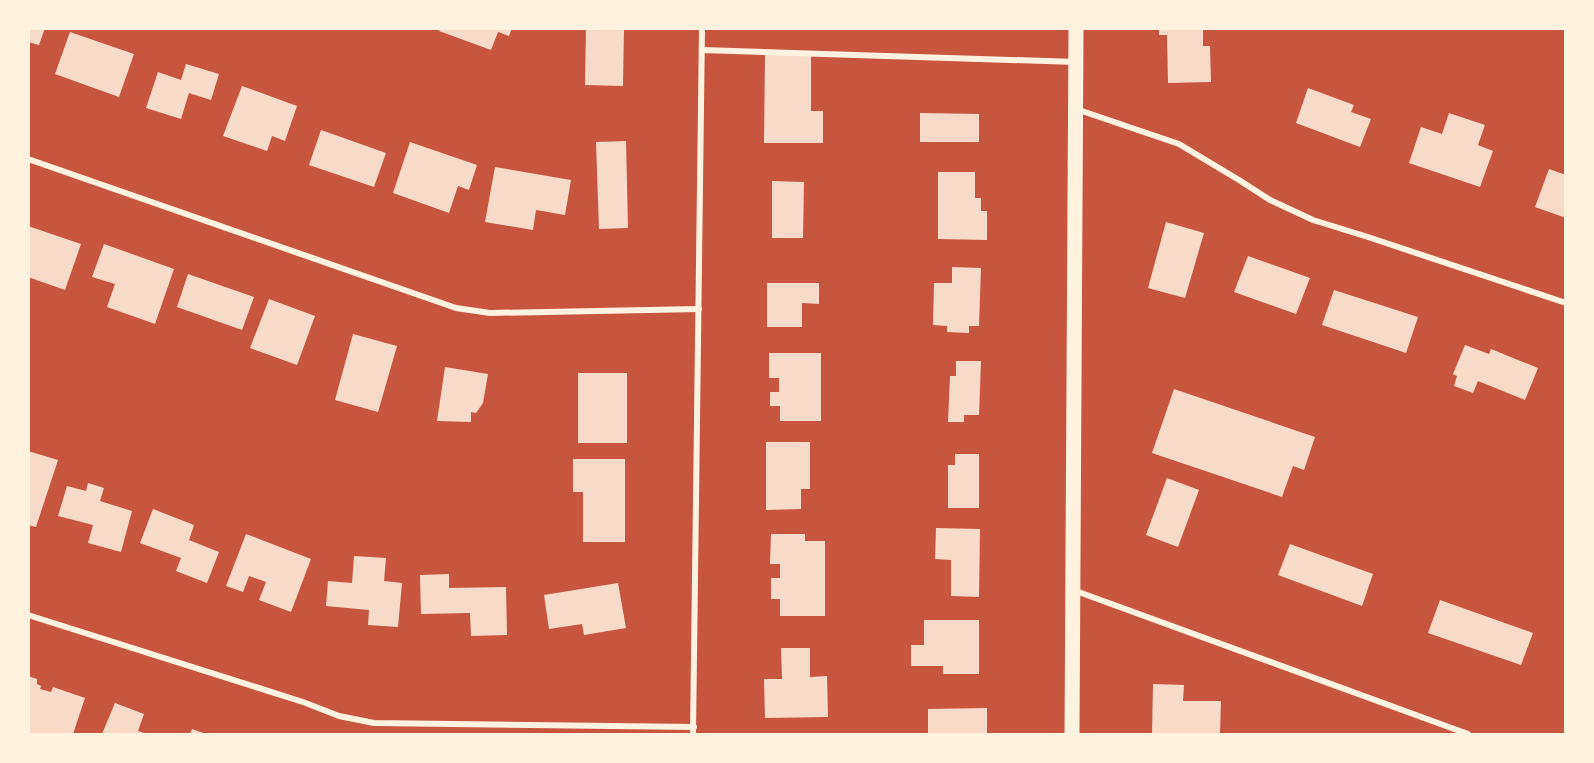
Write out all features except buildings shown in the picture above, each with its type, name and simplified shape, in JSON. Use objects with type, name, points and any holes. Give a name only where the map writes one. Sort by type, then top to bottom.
[{"type":"main road","points":[[1072,735],[1076,28]]},
{"type":"street","points":[[28,615],[303,702],[339,716],[374,723],[694,731],[702,28]]},
{"type":"street","points":[[702,50],[1076,62]]},
{"type":"street","points":[[1076,108],[1179,144],[1270,200],[1313,220],[1566,303]]},
{"type":"street","points":[[28,159],[456,308],[490,314],[699,309]]},
{"type":"street","points":[[1073,590],[1468,735]]}]
